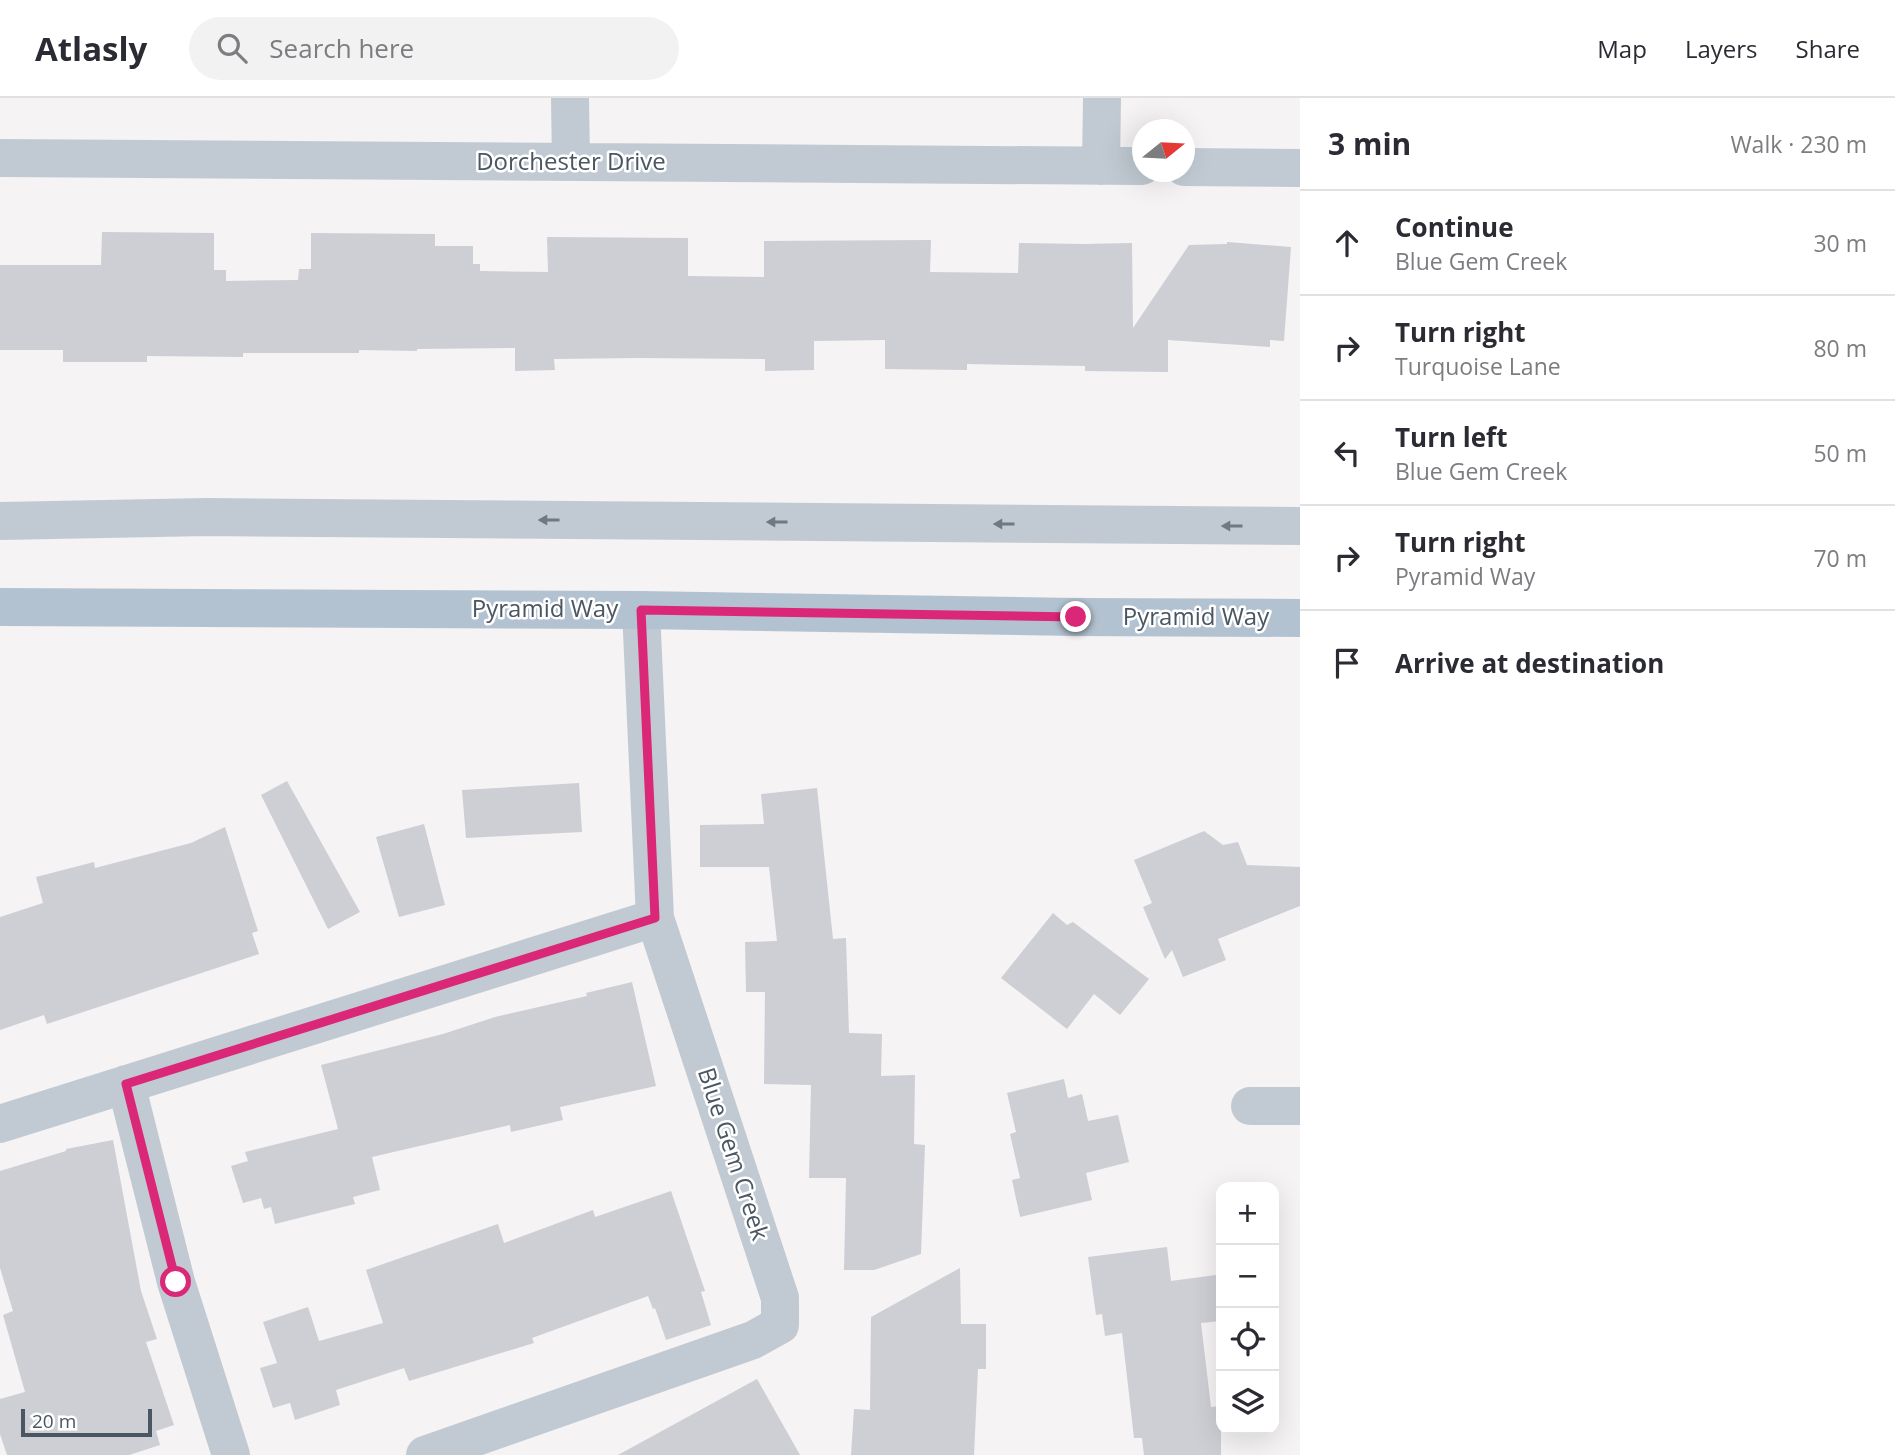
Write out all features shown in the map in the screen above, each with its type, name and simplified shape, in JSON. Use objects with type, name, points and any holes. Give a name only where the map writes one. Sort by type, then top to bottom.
[{"type":"main road","name":"Pyramid Way","points":[[0,607],[641,610],[1300,618]]},
{"type":"street","points":[[570,98],[571,162]]},
{"type":"street","points":[[1101,166],[1102,98]]},
{"type":"street","name":"Dorchester Drive","points":[[0,158],[1132,166]]},
{"type":"street","points":[[1195,167],[1300,167]]},
{"type":"street","points":[[0,521],[208,517],[1300,526]]},
{"type":"street","name":"Blue Gem Creek","points":[[425,1455],[753,1340],[780,1325],[780,1298],[655,918],[641,610]]},
{"type":"street","points":[[0,1124],[655,918]]},
{"type":"street","points":[[126,1084],[176,1282],[231,1455]]},
{"type":"street","points":[[1250,1106],[1300,1106]]},
{"type":"building","points":[[102,232],[214,233],[214,270],[226,270],[226,281],[298,280],[299,269],[311,269],[311,233],[435,234],[435,246],[473,246],[473,264],[480,264],[480,271],[548,272],[547,237],[688,238],[688,276],[764,277],[764,241],[931,240],[930,272],[1018,273],[1019,243],[1132,243],[1133,328],[1189,245],[1227,242],[1291,247],[1284,341],[1270,340],[1270,347],[1168,340],[1168,372],[1085,371],[1085,366],[967,364],[967,370],[885,369],[885,340],[814,341],[814,370],[765,371],[765,359],[638,358],[554,359],[555,370],[515,371],[515,348],[359,350],[359,353],[243,353],[243,357],[147,356],[147,362],[63,362],[63,350],[0,350],[0,265],[101,265]]},
{"type":"building","points":[[287,781],[360,912],[328,929],[261,795]]},
{"type":"building","points":[[579,783],[582,832],[466,838],[462,790]]},
{"type":"building","points":[[817,788],[833,939],[846,938],[849,1033],[882,1034],[881,1076],[915,1075],[914,1144],[925,1145],[921,1254],[874,1270],[844,1270],[846,1178],[809,1178],[811,1085],[764,1084],[765,992],[746,992],[745,942],[777,941],[769,867],[700,867],[700,825],[764,824],[761,794]]},
{"type":"building","points":[[424,824],[445,905],[399,917],[376,837]]},
{"type":"building","points":[[225,827],[258,931],[252,933],[259,954],[47,1024],[44,1015],[0,1030],[0,917],[43,903],[36,877],[94,862],[95,868],[191,843]]},
{"type":"building","points":[[1204,831],[1223,845],[1238,842],[1247,865],[1300,867],[1300,906],[1218,939],[1226,960],[1183,977],[1172,950],[1165,959],[1143,907],[1152,903],[1134,860]]},
{"type":"building","points":[[1053,913],[1067,925],[1073,922],[1149,979],[1120,1015],[1094,994],[1067,1029],[1001,978]]},
{"type":"building","points":[[632,982],[656,1086],[560,1107],[563,1120],[511,1132],[510,1125],[372,1157],[380,1190],[353,1197],[355,1204],[275,1224],[271,1207],[264,1209],[261,1198],[243,1203],[231,1166],[248,1161],[245,1152],[338,1129],[321,1065]]},
{"type":"building","points":[[1064,1079],[1068,1098],[1082,1094],[1088,1121],[1118,1115],[1129,1162],[1086,1173],[1092,1200],[1020,1217],[1012,1180],[1020,1178],[1010,1134],[1016,1132],[1007,1093]]},
{"type":"building","points":[[113,1140],[141,1291],[157,1339],[146,1342],[174,1425],[156,1431],[160,1445],[129,1455],[7,1455],[0,1434],[0,1399],[25,1392],[3,1315],[13,1311],[0,1268],[0,1171],[66,1149]]},
{"type":"building","points":[[671,1191],[705,1291],[701,1292],[711,1325],[666,1340],[648,1296],[532,1338],[534,1343],[409,1381],[404,1368],[336,1390],[340,1405],[295,1420],[290,1403],[273,1408],[260,1368],[277,1363],[263,1322],[308,1307],[319,1341],[383,1323],[366,1270],[498,1224],[504,1243],[593,1210],[595,1217]]},
{"type":"building","points":[[1167,1247],[1171,1281],[1216,1275],[1216,1322],[1201,1323],[1211,1407],[1216,1406],[1216,1434],[1221,1434],[1221,1455],[1144,1455],[1142,1438],[1134,1438],[1122,1333],[1105,1336],[1102,1314],[1096,1315],[1088,1257]]},
{"type":"building","points":[[960,1268],[961,1324],[986,1324],[986,1369],[978,1369],[974,1455],[851,1455],[854,1409],[870,1410],[871,1317]]},
{"type":"building","points":[[757,1379],[800,1455],[618,1455]]},
{"type":"route","points":[[176,1282],[126,1084],[655,918],[641,610],[1076,617]]}]
